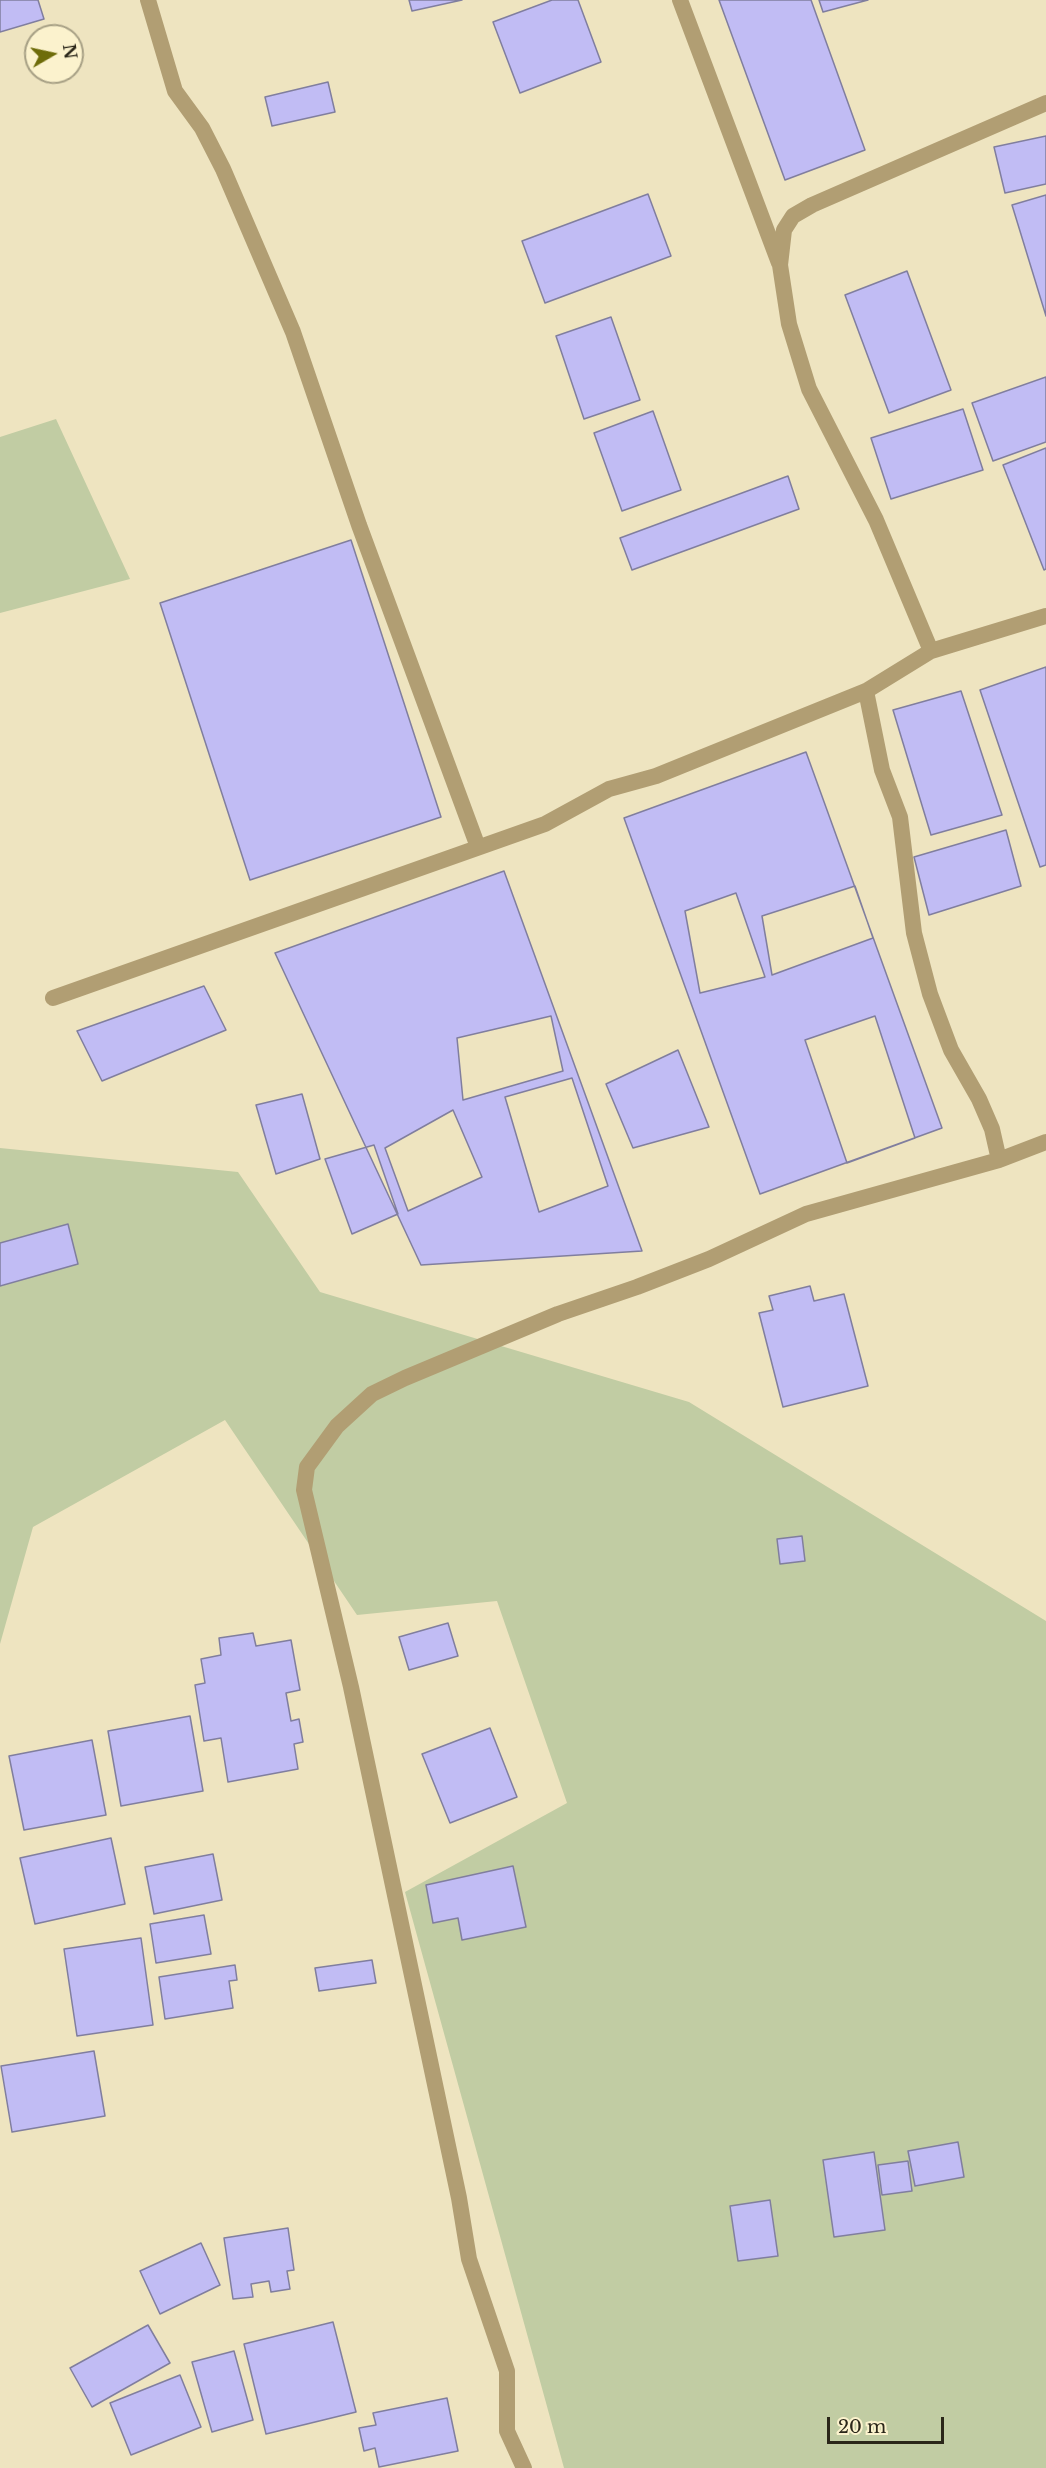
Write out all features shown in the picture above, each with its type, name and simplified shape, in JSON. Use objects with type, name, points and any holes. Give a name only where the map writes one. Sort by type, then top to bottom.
[{"type":"street","points":[[148,0],[176,91],[202,128],[223,169],[293,332],[359,525],[478,847]]},
{"type":"street","points":[[680,0],[780,265],[789,324],[809,389],[876,520],[931,651]]},
{"type":"street","points":[[780,265],[784,230],[793,216],[812,205],[1046,103]]},
{"type":"street","points":[[52,998],[545,824],[609,789],[656,776],[866,691],[931,651],[1046,616]]},
{"type":"street","points":[[866,691],[882,770],[900,817],[914,933],[930,994],[951,1050],[979,1099],[992,1129],[999,1160]]},
{"type":"street","points":[[524,2468],[507,2431],[507,2371],[469,2259],[459,2198],[351,1687],[304,1490],[307,1467],[337,1426],[372,1394],[405,1378],[558,1314],[709,1259],[806,1214],[999,1160],[1046,1142]]},
{"type":"green space","points":[[56,419],[130,579],[0,613],[0,437]]},
{"type":"green space","points":[[0,1148],[238,1172],[320,1292],[689,1402],[1046,1621],[1046,2468],[564,2468],[405,1892],[567,1803],[497,1601],[357,1615],[225,1420],[33,1527],[0,1644]]},
{"type":"building","points":[[0,0],[38,0],[44,19],[0,32]]},
{"type":"building","points":[[409,0],[462,0],[412,11]]},
{"type":"building","points":[[552,0],[578,0],[601,62],[520,93],[493,22]]},
{"type":"building","points":[[719,0],[811,0],[865,150],[785,180]]},
{"type":"building","points":[[819,0],[868,0],[823,12]]},
{"type":"building","points":[[328,82],[335,112],[272,126],[265,97]]},
{"type":"building","points":[[1046,136],[1046,184],[1005,193],[994,147]]},
{"type":"building","points":[[648,194],[671,256],[545,303],[522,241]]},
{"type":"building","points":[[1046,195],[1046,316],[1012,205]]},
{"type":"building","points":[[907,271],[951,390],[889,413],[845,295]]},
{"type":"building","points":[[611,317],[640,400],[584,419],[556,336]]},
{"type":"building","points":[[1046,377],[1046,442],[993,461],[972,403]]},
{"type":"building","points":[[963,409],[983,470],[891,499],[871,438]]},
{"type":"building","points":[[653,411],[681,490],[622,511],[594,433]]},
{"type":"building","points":[[1046,448],[1046,569],[1044,570],[1003,465]]},
{"type":"building","points":[[788,476],[799,509],[632,570],[620,538]]},
{"type":"building","points":[[351,540],[441,817],[250,880],[160,603]]},
{"type":"building","points":[[1046,667],[1046,865],[1040,867],[980,690]]},
{"type":"building","points":[[961,691],[1002,815],[931,835],[893,710]]},
{"type":"building","points":[[806,752],[942,1128],[760,1194],[624,818]]},
{"type":"building","points":[[1006,830],[1021,886],[929,915],[914,857]]},
{"type":"building","points":[[504,871],[642,1251],[421,1265],[275,953]]},
{"type":"building","points":[[855,886],[873,938],[772,975],[762,916]]},
{"type":"building","points":[[736,893],[765,977],[700,993],[685,911]]},
{"type":"building","points":[[204,986],[226,1030],[102,1081],[77,1031]]},
{"type":"building","points":[[551,1016],[563,1071],[463,1100],[457,1038]]},
{"type":"building","points":[[875,1016],[915,1138],[847,1163],[805,1040]]},
{"type":"building","points":[[678,1050],[709,1127],[633,1148],[606,1084]]},
{"type":"building","points":[[572,1078],[608,1186],[539,1212],[505,1097]]},
{"type":"building","points":[[302,1094],[320,1159],[276,1174],[256,1105]]},
{"type":"building","points":[[453,1110],[482,1177],[408,1211],[385,1148]]},
{"type":"building","points":[[374,1145],[398,1214],[352,1234],[325,1159]]},
{"type":"building","points":[[68,1224],[78,1264],[0,1286],[0,1243]]},
{"type":"building","points":[[810,1286],[814,1301],[844,1294],[868,1386],[783,1407],[759,1313],[773,1310],[769,1296]]},
{"type":"building","points":[[802,1536],[805,1561],[780,1564],[777,1539]]},
{"type":"building","points":[[448,1623],[458,1656],[409,1670],[399,1637]]},
{"type":"building","points":[[253,1633],[256,1646],[291,1640],[300,1690],[286,1693],[291,1721],[299,1719],[303,1742],[294,1744],[298,1769],[228,1782],[221,1738],[204,1741],[195,1685],[205,1683],[201,1659],[221,1655],[219,1638]]},
{"type":"building","points":[[190,1716],[203,1791],[121,1806],[108,1731]]},
{"type":"building","points":[[490,1728],[517,1797],[450,1823],[422,1754]]},
{"type":"building","points":[[92,1740],[106,1815],[24,1830],[9,1756]]},
{"type":"building","points":[[111,1838],[125,1904],[35,1924],[20,1858]]},
{"type":"building","points":[[213,1854],[222,1900],[154,1914],[145,1867]]},
{"type":"building","points":[[513,1866],[526,1927],[462,1940],[458,1918],[433,1923],[426,1885]]},
{"type":"building","points":[[204,1915],[211,1954],[156,1963],[150,1924]]},
{"type":"building","points":[[141,1938],[153,2025],[77,2036],[64,1949]]},
{"type":"building","points":[[372,1960],[376,1983],[319,1991],[315,1968]]},
{"type":"building","points":[[235,1965],[237,1980],[229,1981],[233,2008],[165,2019],[159,1977]]},
{"type":"building","points":[[94,2051],[105,2116],[12,2132],[1,2066]]},
{"type":"building","points":[[958,2142],[964,2177],[915,2186],[908,2151]]},
{"type":"building","points":[[874,2152],[885,2230],[834,2237],[823,2160]]},
{"type":"building","points":[[908,2161],[912,2191],[882,2195],[878,2165]]},
{"type":"building","points":[[770,2200],[778,2256],[738,2261],[730,2206]]},
{"type":"building","points":[[288,2228],[294,2270],[287,2271],[290,2289],[271,2292],[269,2281],[251,2284],[253,2297],[233,2299],[224,2238]]},
{"type":"building","points":[[201,2243],[220,2285],[160,2314],[140,2271]]},
{"type":"building","points":[[333,2322],[356,2412],[266,2434],[244,2344]]},
{"type":"building","points":[[148,2325],[170,2363],[92,2407],[70,2368]]},
{"type":"building","points":[[234,2351],[253,2420],[212,2432],[192,2362]]},
{"type":"building","points":[[180,2375],[201,2427],[131,2455],[110,2403]]},
{"type":"building","points":[[447,2398],[458,2451],[379,2467],[375,2448],[364,2451],[359,2428],[376,2425],[373,2413]]}]
